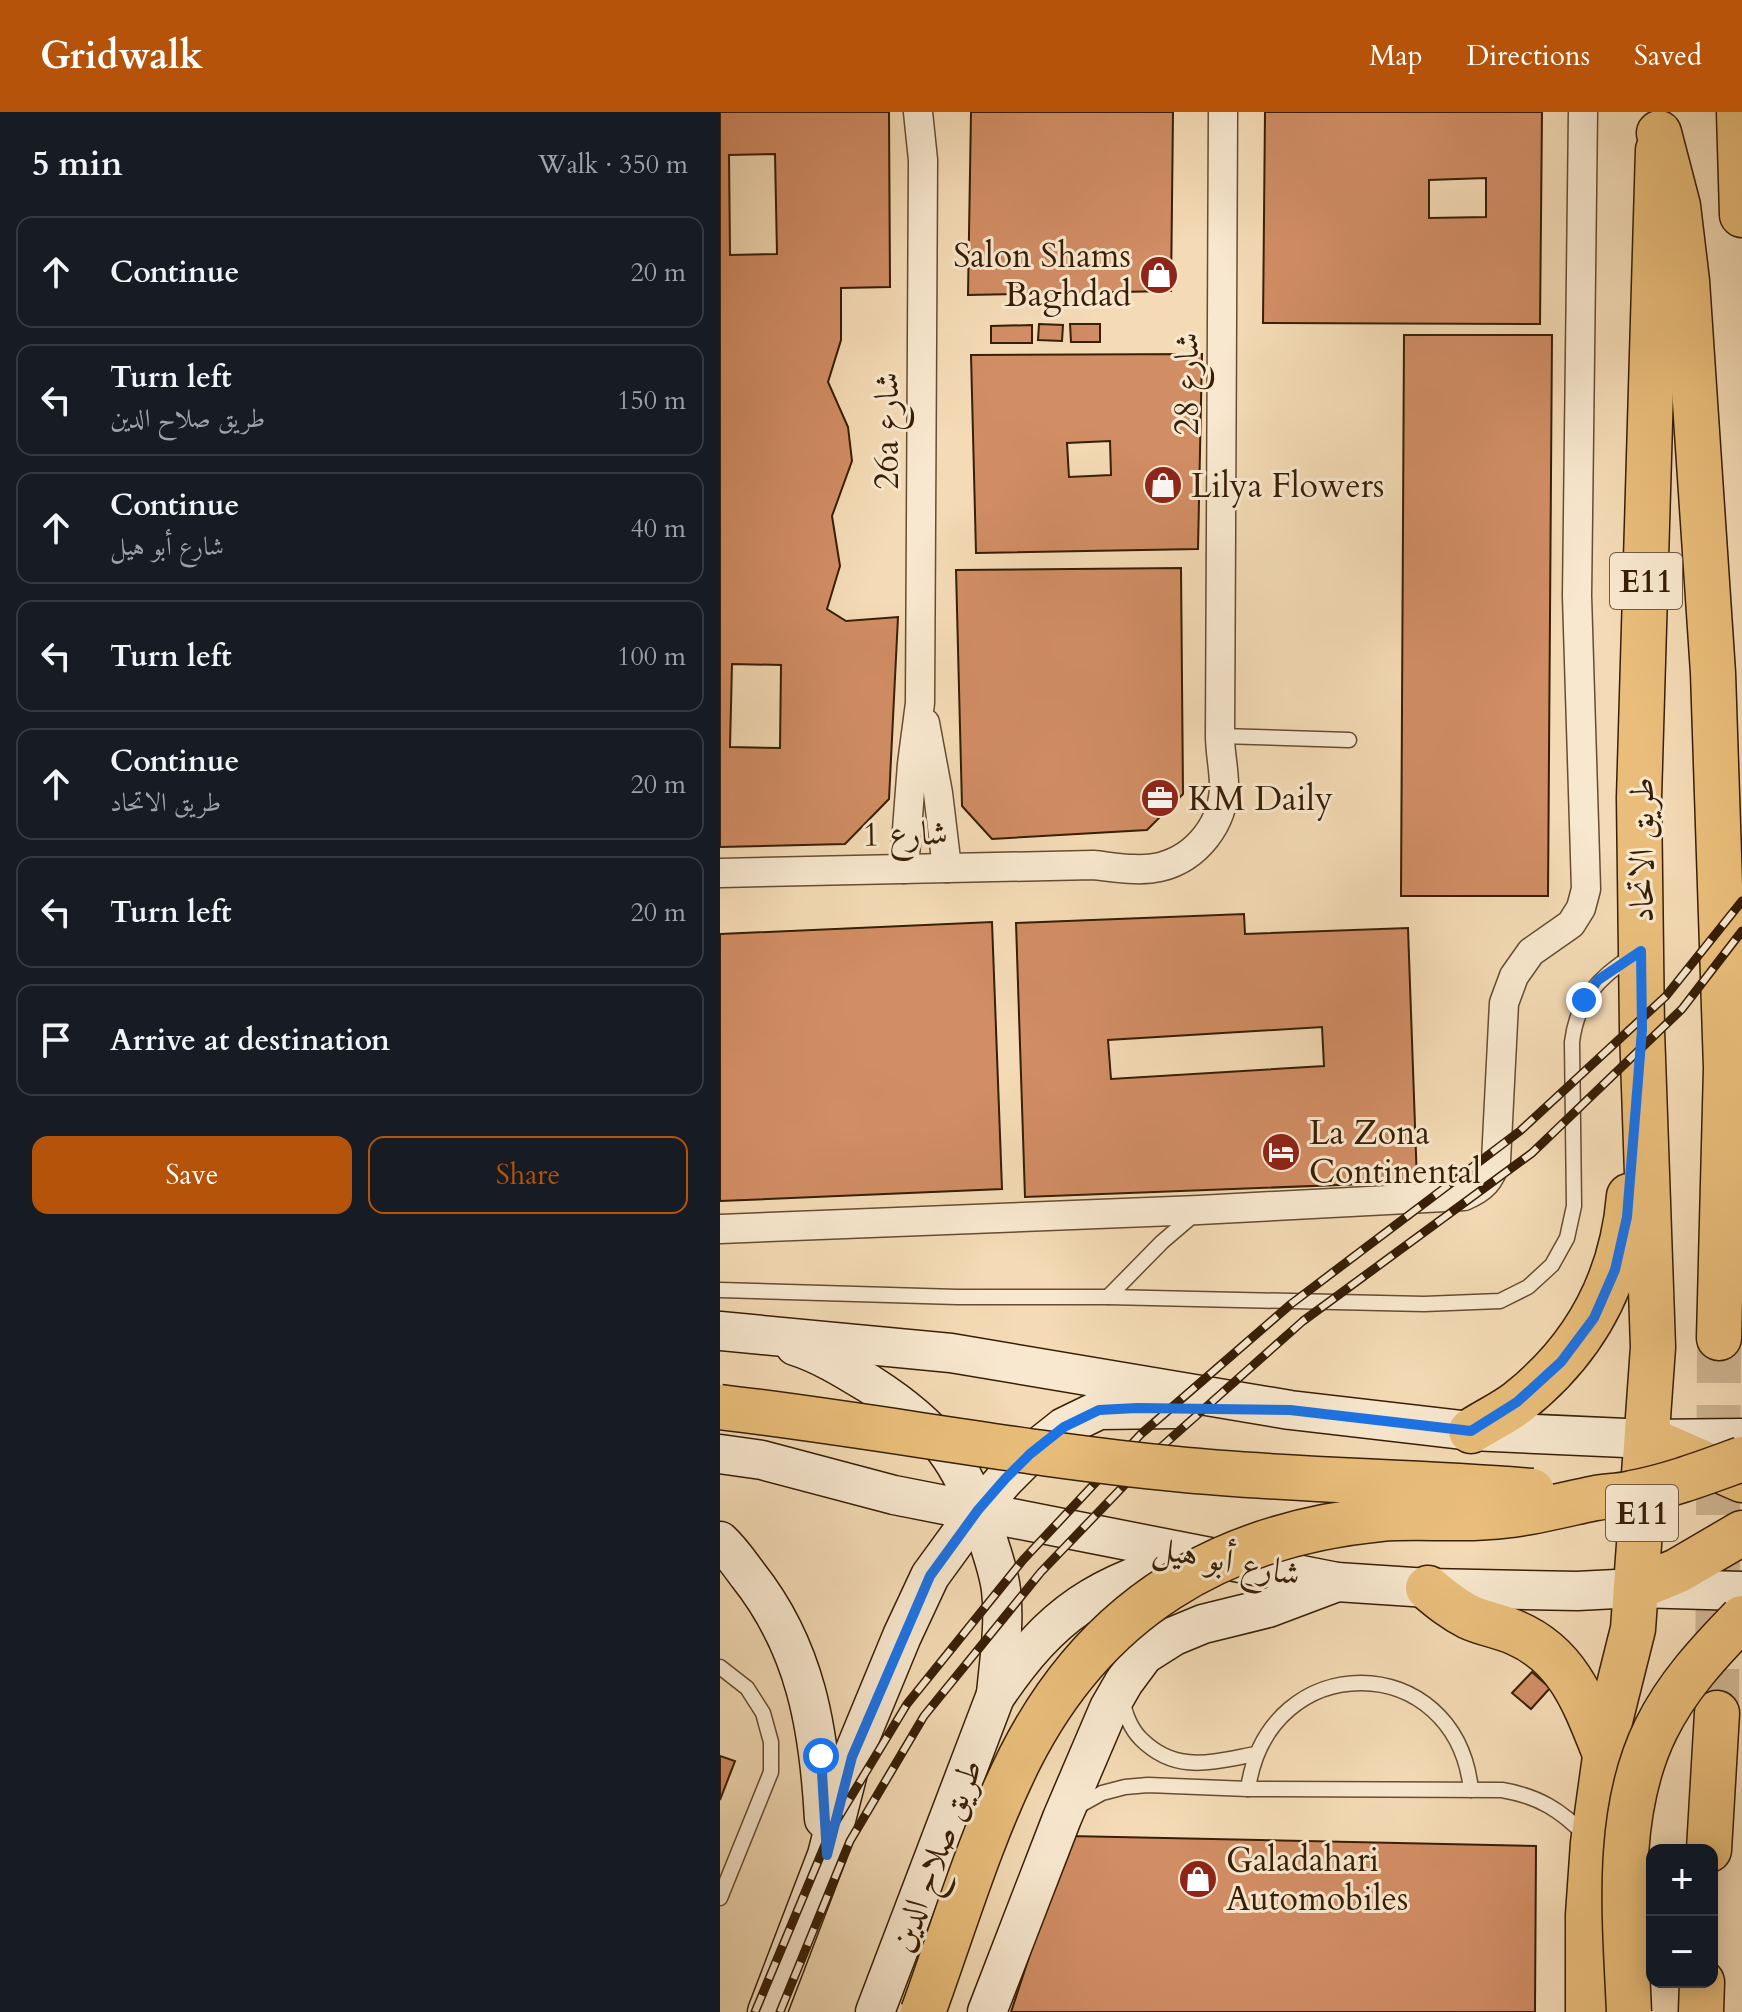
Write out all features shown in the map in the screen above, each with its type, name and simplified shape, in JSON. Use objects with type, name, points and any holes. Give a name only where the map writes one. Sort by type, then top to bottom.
[{"type":"main road","points":[[1739,112],[1742,215]]},
{"type":"main road","points":[[1658,122],[1678,206],[1687,281],[1713,673],[1726,1068],[1719,1338]]},
{"type":"main road","name":"طريق الاتحاد","points":[[1588,2012],[1588,1915],[1593,1843],[1617,1688],[1631,1637],[1653,1347],[1642,1030],[1639,798],[1658,122]]},
{"type":"main road","points":[[1471,1431],[1517,1402],[1561,1362],[1594,1318],[1615,1270],[1627,1217],[1642,1030]]},
{"type":"main road","points":[[734,1332],[951,1353],[1290,1410],[1471,1431],[1648,1439],[1742,1438]]},
{"type":"main road","points":[[734,1332],[807,1350],[895,1401],[926,1425],[944,1445],[960,1468],[978,1510],[1001,1590],[995,1697]]},
{"type":"main road","points":[[720,1407],[1174,1469],[1287,1479],[1450,1485],[1598,1498]]},
{"type":"main road","points":[[767,2012],[827,1855],[852,1757],[902,1636],[930,1576],[978,1510],[1030,1454],[1064,1427],[1099,1410],[1290,1410]]},
{"type":"main road","points":[[1648,1439],[1742,1480]]},
{"type":"main road","name":"شارع أبو هيل","points":[[720,1454],[762,1460],[894,1495],[1337,1582],[1428,1588],[1742,1591]]},
{"type":"main road","points":[[923,2012],[994,1814],[1046,1712],[1100,1642],[1133,1612],[1170,1587],[1219,1560],[1279,1537],[1384,1519],[1489,1517],[1544,1510],[1634,1493],[1742,1459]]},
{"type":"main road","points":[[1636,1588],[1677,1571],[1742,1533]]},
{"type":"main road","points":[[720,1541],[768,1604],[790,1642],[810,1698],[821,1756],[827,1855]]},
{"type":"main road","points":[[995,1697],[1042,1636],[1072,1609],[1119,1582],[1151,1569],[1202,1555]]},
{"type":"main road","points":[[987,2012],[1062,1818],[1109,1708],[1144,1655],[1174,1636],[1203,1624],[1268,1608],[1337,1582]]},
{"type":"main road","points":[[1428,1588],[1470,1617],[1515,1632],[1555,1657],[1579,1691],[1605,1754]]},
{"type":"main road","points":[[1629,2012],[1626,1865],[1634,1789],[1657,1728],[1700,1661],[1742,1618]]},
{"type":"main road","name":"طريق صلاح الدين","points":[[875,2012],[995,1697]]},
{"type":"main road","points":[[1709,1844],[1717,1713]]},
{"type":"main road","points":[[1701,2012],[1702,1988]]},
{"type":"street","name":"26a شارع","points":[[904,869],[920,703],[923,160],[918,112]]},
{"type":"street","name":"26a شارع","points":[[923,160],[936,112]]},
{"type":"street","name":"شارع 28","points":[[1220,744],[1223,112]]},
{"type":"street","points":[[720,1229],[1464,1196],[1480,1189],[1491,1177],[1496,1161],[1504,1003],[1514,976],[1531,952],[1571,924],[1581,908],[1586,889],[1577,596],[1583,112]]},
{"type":"street","name":"26a شارع","points":[[920,703],[933,763],[947,868]]},
{"type":"street","name":"شارع 1","points":[[720,873],[1093,865],[1152,854],[1186,835],[1199,821],[1208,803],[1220,744]]},
{"type":"lane","points":[[1220,744],[1349,740]]},
{"type":"lane","points":[[720,1290],[957,1297],[1449,1304],[1500,1301],[1528,1287],[1552,1265],[1567,1238],[1574,1206],[1572,1042],[1575,1022],[1584,1000],[1598,980],[1641,951]]},
{"type":"lane","points":[[1108,1297],[1162,1242],[1199,1210]]},
{"type":"lane","points":[[720,1667],[747,1688],[763,1713],[771,1742],[771,1772],[720,1898]]},
{"type":"lane","points":[[1124,1682],[1123,1704],[1134,1731],[1154,1752],[1181,1763],[1210,1763],[1256,1754]]},
{"type":"lane","points":[[1248,1789],[1256,1754],[1269,1729],[1289,1708],[1313,1693],[1341,1684],[1369,1683],[1397,1688],[1423,1702],[1444,1720],[1459,1745],[1469,1772],[1471,1790]]},
{"type":"lane","points":[[1062,1818],[1081,1803],[1125,1787],[1502,1790],[1543,1801],[1570,1819],[1593,1843]]},
{"type":"lane","points":[[759,2012],[784,1972]]},
{"type":"building","points":[[720,112],[889,112],[890,287],[841,288],[841,340],[828,382],[848,427],[852,461],[832,516],[840,566],[827,609],[846,621],[898,617],[889,799],[845,844],[720,847]],"holes":[[[775,154],[777,254],[730,255],[729,155]],[[732,664],[781,665],[780,748],[730,747]]]},
{"type":"building","points":[[971,112],[1173,112],[1171,291],[968,295]]},
{"type":"building","points":[[1265,112],[1542,112],[1540,324],[1263,323]],"holes":[[[1486,178],[1486,217],[1429,218],[1429,180]]]},
{"type":"building","points":[[1039,324],[1063,325],[1062,341],[1038,340]]},
{"type":"building","points":[[1070,324],[1100,324],[1100,342],[1071,342]]},
{"type":"building","points":[[1032,325],[1032,343],[991,343],[991,326]]},
{"type":"building","points":[[1404,335],[1552,335],[1548,896],[1401,896]]},
{"type":"building","points":[[1202,354],[1198,549],[976,553],[971,355]],"holes":[[[1110,441],[1111,475],[1069,477],[1067,443]]]},
{"type":"building","points":[[1181,568],[1183,794],[1147,830],[992,839],[962,806],[956,570]]},
{"type":"building","points":[[1244,914],[1245,934],[1408,928],[1417,1182],[1025,1197],[1016,923]],"holes":[[[1322,1027],[1324,1066],[1111,1079],[1108,1040]]]},
{"type":"building","points":[[992,922],[1002,1189],[720,1201],[720,934]]},
{"type":"building","points":[[1532,1672],[1550,1688],[1531,1709],[1512,1693]]},
{"type":"building","points":[[720,1756],[735,1761],[720,1800]]},
{"type":"building","points":[[1069,1836],[1536,1846],[1535,2012],[1011,2012]]},
{"type":"tunnel","points":[[1717,1713],[1719,1338]]},
{"type":"railway","points":[[755,2012],[832,1828],[907,1704],[1023,1560],[1141,1434],[1291,1304],[1520,1131],[1666,996],[1742,901]]},
{"type":"railway","points":[[780,2012],[850,1841],[924,1716],[1041,1572],[1160,1448],[1303,1321],[1532,1153],[1682,1009],[1742,931]]},
{"type":"place","name":"Salon Shams Baghdad","points":[[1159,275]]},
{"type":"place","name":"Lilya Flowers","points":[[1163,485]]},
{"type":"place","name":"KM Daily","points":[[1160,798]]},
{"type":"place","name":"La Zona Continental","points":[[1281,1152]]},
{"type":"place","name":"Galadahari Automobiles","points":[[1198,1879]]},
{"type":"route","points":[[821,1756],[827,1855],[852,1757],[930,1576],[1005,1479],[1064,1427],[1099,1410],[1137,1408],[1290,1410],[1471,1431],[1517,1402],[1561,1362],[1594,1318],[1615,1270],[1627,1217],[1642,1030],[1641,951],[1598,980],[1584,1000]]}]
